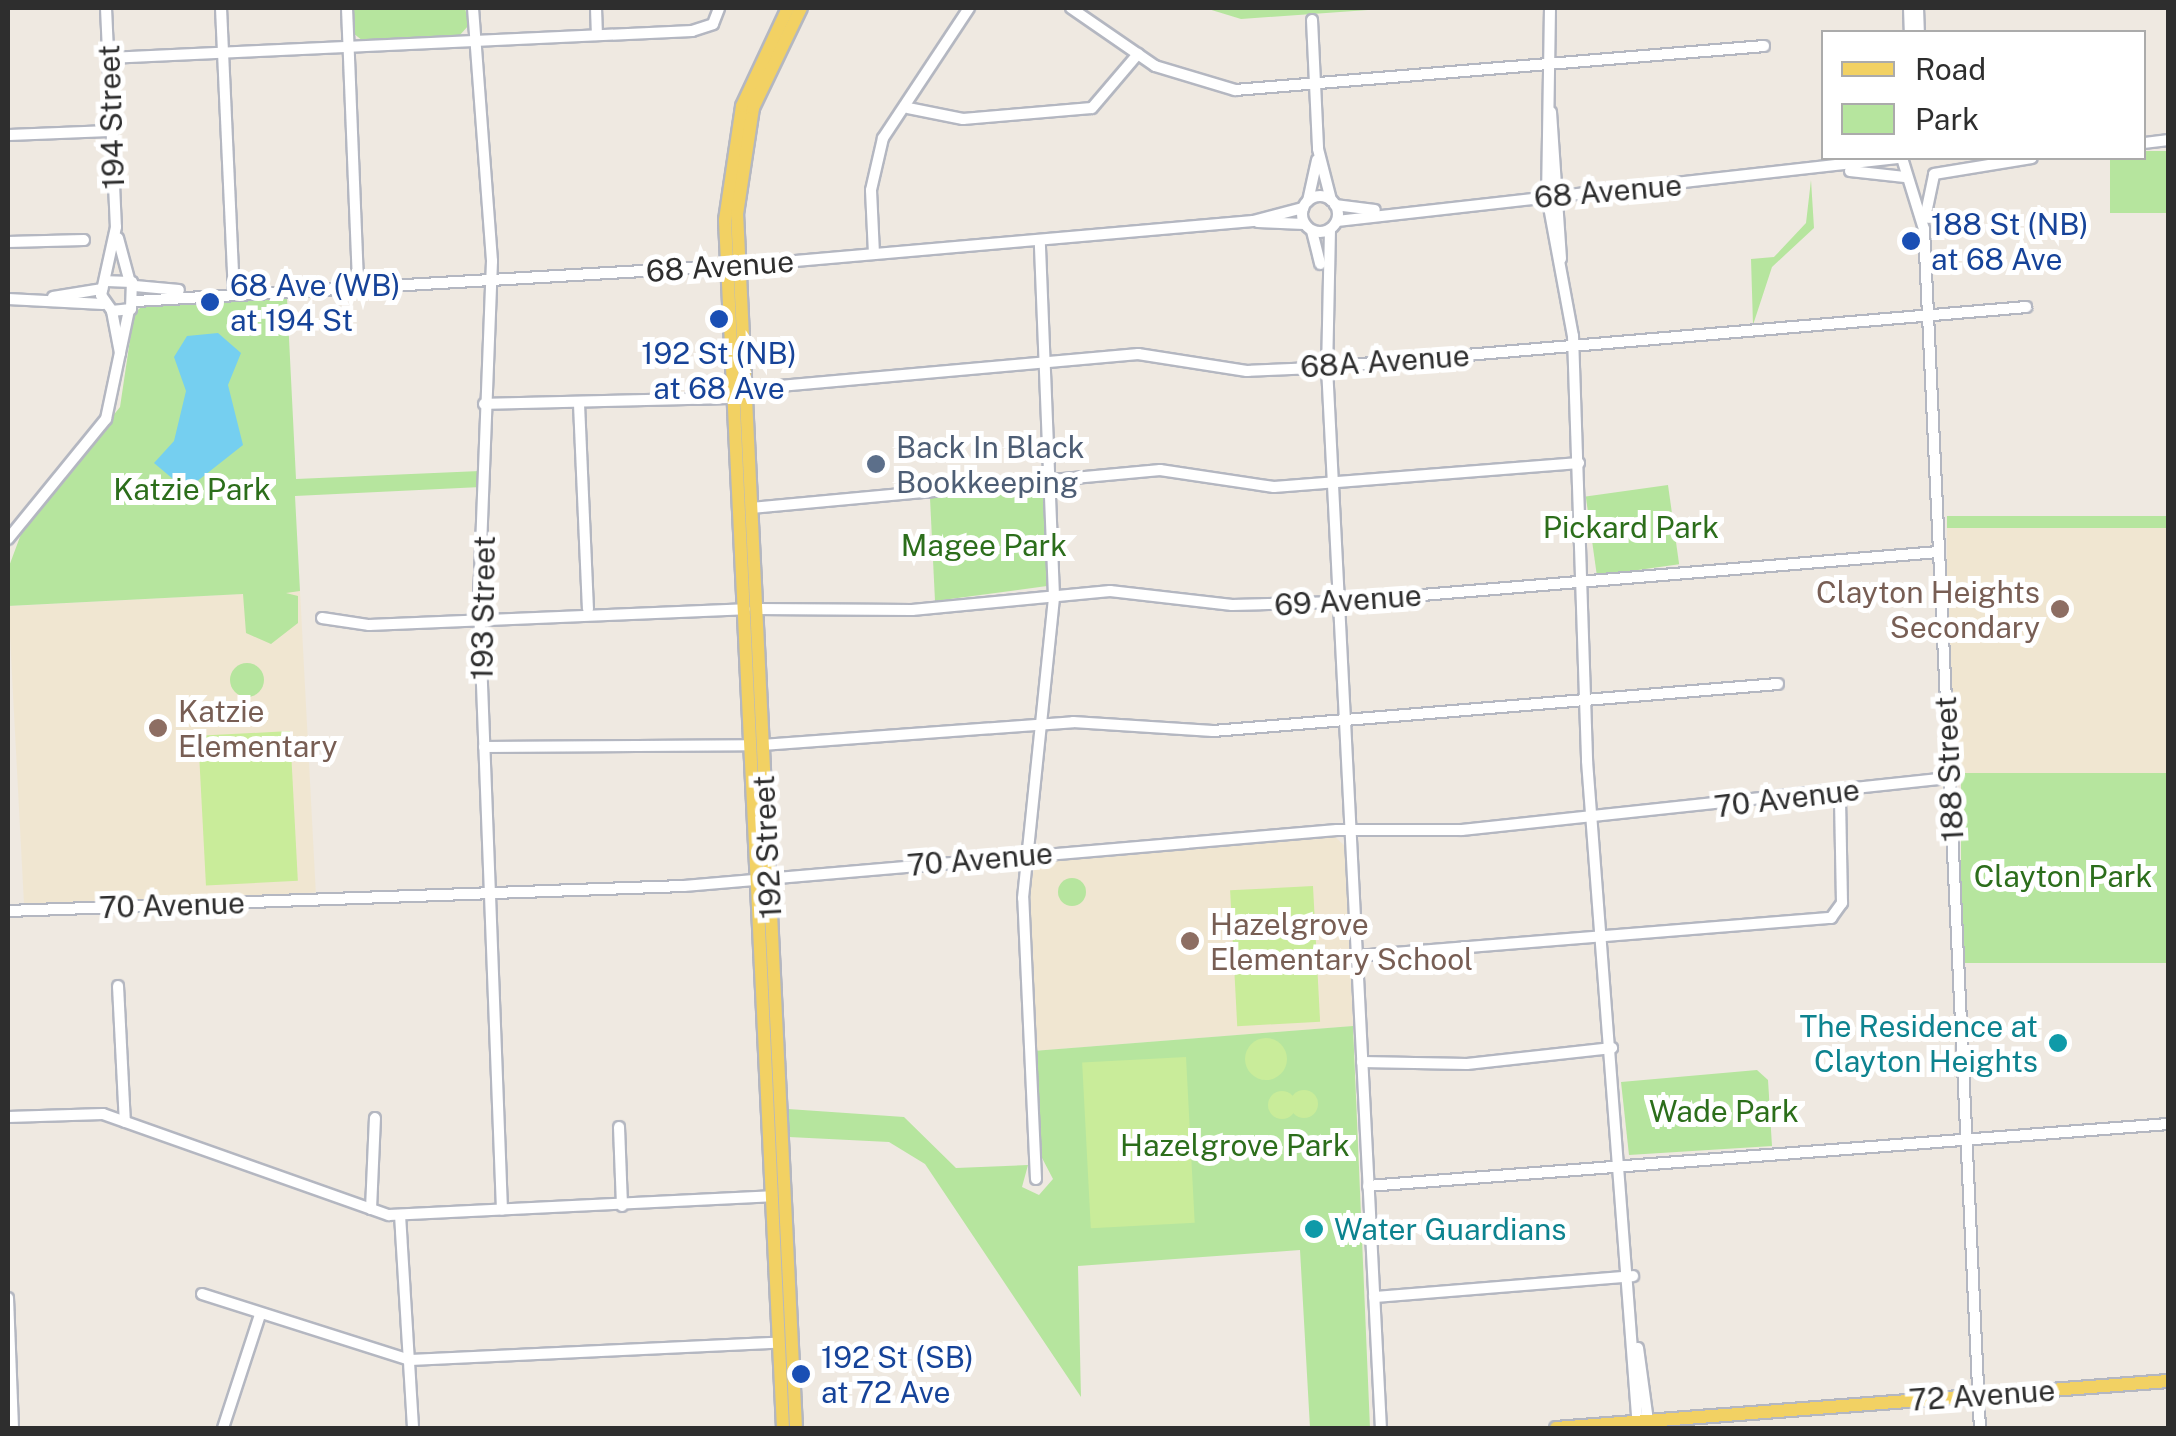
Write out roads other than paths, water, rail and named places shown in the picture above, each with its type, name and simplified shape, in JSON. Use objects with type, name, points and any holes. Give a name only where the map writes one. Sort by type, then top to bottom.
[{"type":"main road","points":[[733,266],[736,129],[788,8]]},
{"type":"main road","points":[[733,266],[747,130],[801,8]]},
{"type":"main road","name":"192 Street","points":[[733,266],[752,508],[751,609],[782,1428]]},
{"type":"main road","name":"192 Street","points":[[741,394],[740,497],[761,724],[756,745]]},
{"type":"main road","name":"192 Street","points":[[762,877],[796,1428]]},
{"type":"main road","name":"72 Avenue","points":[[1556,1428],[1644,1425],[2168,1381]]},
{"type":"street","name":"194 Street","points":[[106,8],[116,227],[132,283],[133,305]]},
{"type":"street","points":[[221,8],[234,288]]},
{"type":"street","points":[[346,8],[358,284]]},
{"type":"street","name":"193 Street","points":[[473,8],[492,278],[484,404],[480,616],[502,1210]]},
{"type":"street","points":[[596,8],[597,35]]},
{"type":"street","points":[[108,58],[597,35],[713,24],[719,8]]},
{"type":"street","points":[[874,254],[876,156],[968,8]]},
{"type":"street","points":[[1070,8],[1138,54],[1213,88],[1316,84],[1764,46]]},
{"type":"street","points":[[1550,8],[1552,196],[1574,346],[1592,818],[1644,1425]]},
{"type":"street","points":[[1312,20],[1318,149],[1333,203],[1324,280],[1327,366],[1381,1428]]},
{"type":"street","points":[[908,108],[963,119],[1092,108],[1138,54]]},
{"type":"street","points":[[8,134],[111,131]]},
{"type":"street","points":[[1318,149],[1305,204],[1324,280]]},
{"type":"street","name":"68 Avenue","points":[[1252,221],[1305,204],[1333,203],[1376,210],[1840,170],[1890,160]]},
{"type":"street","name":"188 Street","points":[[1901,160],[1924,229]]},
{"type":"street","name":"188 Street","points":[[1936,160],[1924,229],[1980,1428]]},
{"type":"street","points":[[1934,174],[2020,160]]},
{"type":"street","name":"68 Avenue","points":[[1840,170],[1906,177],[1934,174]]},
{"type":"street","name":"68 Avenue","points":[[108,308],[185,292],[234,288],[733,266],[1252,221],[1308,228],[1333,225],[1376,210]]},
{"type":"street","name":"194 Street","points":[[108,308],[104,285],[116,227]]},
{"type":"street","points":[[8,242],[84,240]]},
{"type":"street","points":[[1036,1179],[1026,854],[1054,596],[1040,240]]},
{"type":"street","name":"68 Avenue","points":[[104,285],[132,283],[185,292]]},
{"type":"street","points":[[52,298],[104,285]]},
{"type":"street","points":[[8,299],[52,298],[108,308],[122,369]]},
{"type":"street","points":[[8,539],[98,432],[122,369],[133,305]]},
{"type":"street","name":"68A Avenue","points":[[484,404],[579,404],[741,394],[1138,354],[1247,370],[1327,366],[2026,308]]},
{"type":"street","points":[[579,404],[588,610]]},
{"type":"street","points":[[752,508],[1177,470],[1248,487],[1334,484],[1579,463]]},
{"type":"street","name":"69 Avenue","points":[[322,618],[368,626],[588,610],[912,610],[1054,596],[1338,602],[1939,552]]},
{"type":"street","points":[[484,747],[756,745],[1042,723],[1213,731],[1778,684]]},
{"type":"street","name":"70 Avenue","points":[[8,911],[762,877],[1026,854],[1592,818],[1840,795],[1950,778]]},
{"type":"street","points":[[1357,956],[1839,913],[1840,795]]},
{"type":"street","points":[[118,986],[125,1122]]},
{"type":"street","points":[[1362,1062],[1466,1064],[1612,1048]]},
{"type":"street","points":[[8,1117],[95,1113],[370,1208],[400,1214],[772,1196]]},
{"type":"street","points":[[370,1208],[375,1118]]},
{"type":"street","points":[[1368,1186],[2168,1124]]},
{"type":"street","points":[[620,1126],[622,1206]]},
{"type":"street","points":[[400,1214],[413,1428]]},
{"type":"street","points":[[1374,1297],[1632,1276]]},
{"type":"street","points":[[202,1294],[410,1360],[634,1343],[776,1343]]},
{"type":"street","points":[[8,1298],[9,1392],[14,1428]]},
{"type":"street","points":[[223,1428],[260,1315]]},
{"type":"water","points":[[218,333],[241,353],[228,385],[243,445],[186,490],[154,463],[174,441],[186,391],[174,357],[187,336]]},
{"type":"place","name":"188 St (NB) at 68 Ave","points":[[1911,241]]},
{"type":"place","name":"68 Ave (WB) at 194 St","points":[[210,302]]},
{"type":"place","name":"192 St (NB) at 68 Ave","points":[[719,319]]},
{"type":"place","name":"Back In Black Bookkeeping","points":[[876,464]]},
{"type":"place","name":"Clayton Heights Secondary","points":[[2060,609]]},
{"type":"place","name":"Katzie Elementary","points":[[158,728]]},
{"type":"place","name":"Hazelgrove Elementary School","points":[[1190,941]]},
{"type":"place","name":"The Residence at Clayton Heights","points":[[2058,1043]]},
{"type":"place","name":"Water Guardians","points":[[1314,1229]]},
{"type":"place","name":"192 St (SB) at 72 Ave","points":[[801,1374]]},
{"type":"park label","name":"Katzie Park","points":[[192,489]]},
{"type":"park label","name":"Pickard Park","points":[[1631,527]]},
{"type":"park label","name":"Magee Park","points":[[984,545]]},
{"type":"park label","name":"Clayton Park","points":[[2063,876]]},
{"type":"park label","name":"Wade Park","points":[[1724,1111]]},
{"type":"park label","name":"Hazelgrove Park","points":[[1235,1145]]}]
